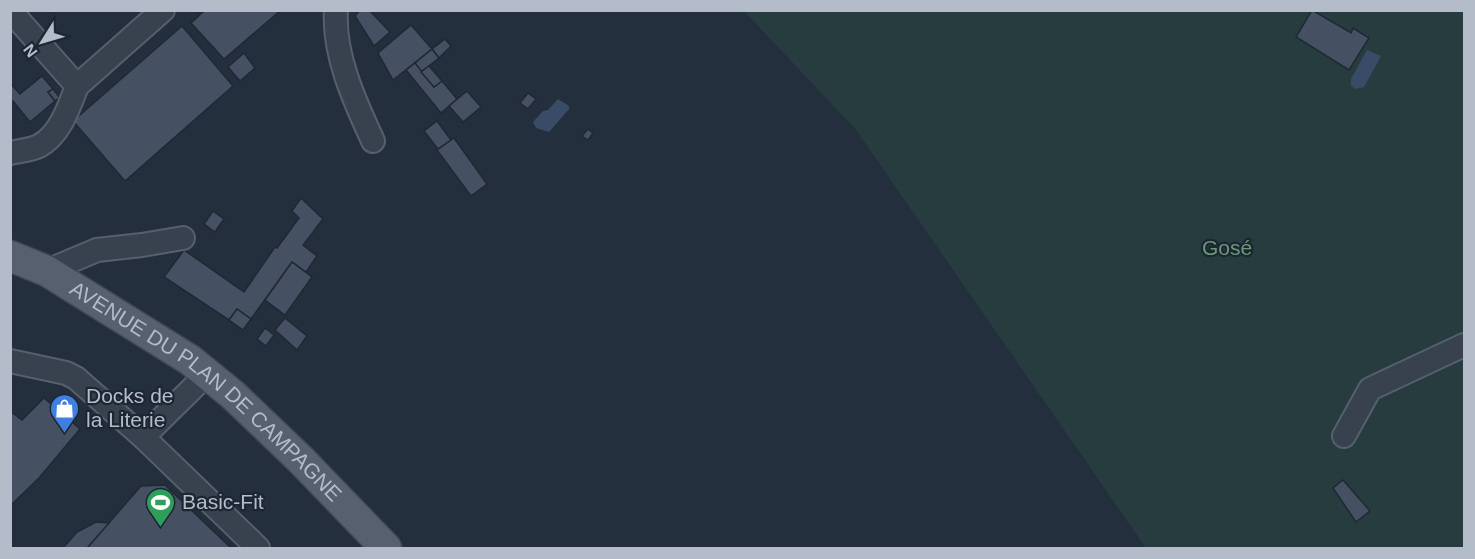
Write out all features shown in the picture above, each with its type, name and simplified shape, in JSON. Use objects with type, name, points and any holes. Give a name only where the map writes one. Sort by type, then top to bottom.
[{"type":"main road","name":"AVENUE DU PLAN DE CAMPAGNE","points":[[10,256],[47,272],[190,360],[210,399],[265,450],[360,549]]},
{"type":"main road","name":"AVENUE DU PLAN DE CAMPAGNE","points":[[10,278],[39,290],[155,358],[233,395],[301,460],[386,549]]},
{"type":"lane","points":[[10,153],[37,147],[50,138],[66,114],[77,86],[163,10]]},
{"type":"lane","points":[[336,10],[335,28],[351,93],[373,141]]},
{"type":"lane","points":[[16,15],[77,86]]},
{"type":"lane","points":[[47,272],[97,250],[183,238]]},
{"type":"lane","points":[[1344,436],[1370,389],[1464,345]]},
{"type":"lane","points":[[10,361],[66,373],[76,378],[143,437],[258,549]]},
{"type":"lane","points":[[143,437],[201,381]]},
{"type":"green space","name":"Gosé","points":[[744,11],[1464,11],[1464,548],[1146,548],[856,130]]},
{"type":"water","points":[[1367,50],[1381,56],[1364,87],[1355,89],[1351,85],[1351,79]]},
{"type":"water","points":[[558,99],[569,106],[569,109],[549,132],[536,128],[533,122]]},
{"type":"building","points":[[205,10],[281,10],[224,59],[191,23]]},
{"type":"building","points":[[360,10],[369,10],[390,32],[374,46],[355,16]]},
{"type":"building","points":[[1312,10],[1351,33],[1353,28],[1369,38],[1349,70],[1296,37]]},
{"type":"building","points":[[411,25],[432,49],[393,80],[378,53]]},
{"type":"building","points":[[182,26],[233,86],[125,181],[73,121]]},
{"type":"building","points":[[445,39],[451,46],[439,58],[432,49]]},
{"type":"building","points":[[432,49],[439,58],[421,72],[415,63]]},
{"type":"building","points":[[244,53],[255,68],[240,81],[228,67]]},
{"type":"building","points":[[415,63],[434,87],[442,81],[457,99],[441,113],[406,70]]},
{"type":"building","points":[[429,66],[442,81],[434,87],[421,72]]},
{"type":"building","points":[[42,76],[53,89],[48,92],[55,101],[30,122],[13,101],[10,103],[10,83],[20,94]]},
{"type":"building","points":[[53,89],[60,98],[55,101],[48,92]]},
{"type":"building","points":[[467,91],[481,107],[463,122],[449,106]]},
{"type":"building","points":[[528,93],[536,99],[528,109],[520,103]]},
{"type":"building","points":[[437,121],[451,140],[438,149],[424,131]]},
{"type":"building","points":[[588,129],[593,133],[588,140],[582,136]]},
{"type":"building","points":[[454,138],[487,184],[471,196],[437,150]]},
{"type":"building","points":[[301,198],[323,219],[303,245],[317,256],[306,272],[292,262],[251,319],[237,309],[229,320],[164,277],[184,250],[244,292],[275,247],[277,248],[299,218],[292,211]]},
{"type":"building","points":[[213,211],[224,219],[215,232],[204,224]]},
{"type":"building","points":[[292,262],[312,277],[285,315],[265,300]]},
{"type":"building","points":[[237,309],[251,319],[243,330],[229,320]]},
{"type":"building","points":[[285,318],[307,336],[297,350],[275,330]]},
{"type":"building","points":[[265,328],[274,335],[266,346],[257,339]]},
{"type":"building","points":[[44,398],[80,429],[39,478],[10,506],[10,411],[22,420]]},
{"type":"building","points":[[1343,480],[1370,511],[1356,522],[1333,488]]},
{"type":"building","points":[[165,485],[231,548],[87,548],[141,486]]},
{"type":"building","points":[[96,522],[109,523],[87,548],[63,548],[77,532]]},
{"type":"place","name":"Docks de la Literie","points":[[65,434]]},
{"type":"place","name":"Basic-Fit","points":[[161,528]]}]
